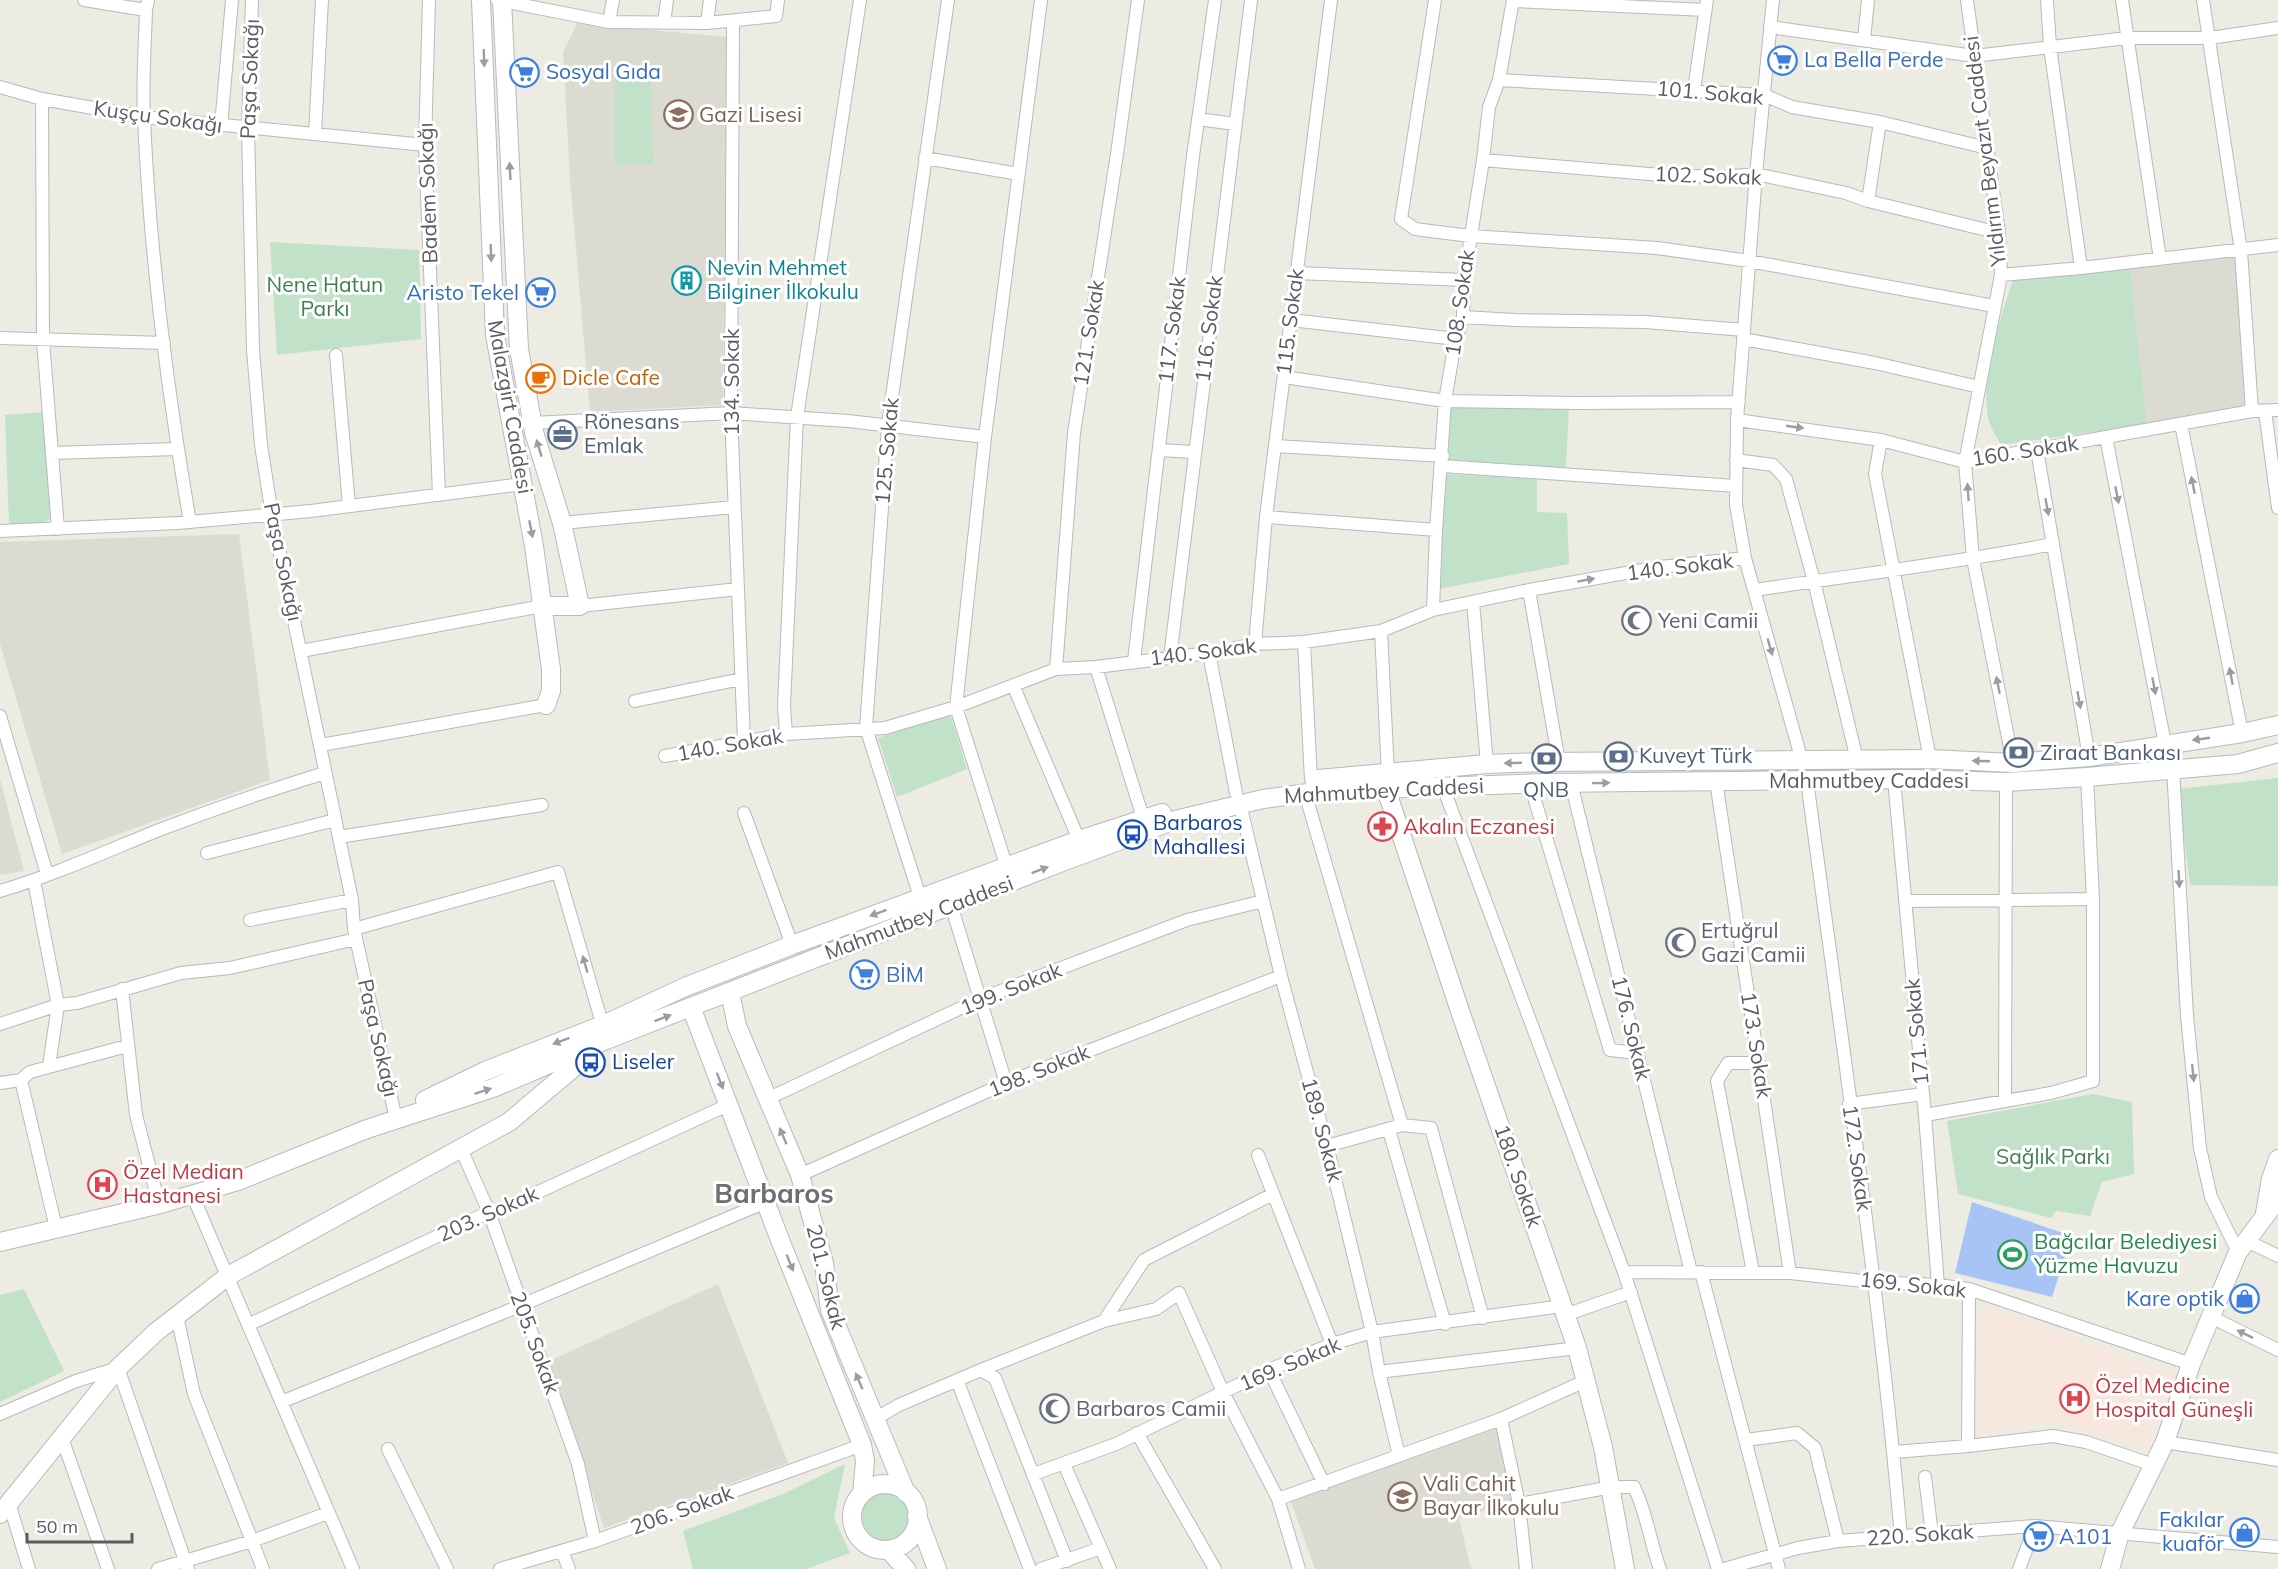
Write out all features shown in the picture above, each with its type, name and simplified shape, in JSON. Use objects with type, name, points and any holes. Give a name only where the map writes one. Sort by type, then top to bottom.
[{"type":"main road","name":"Malazgirt Caddesi","points":[[481,0],[495,335],[534,546],[551,669],[550,691],[546,705]]},
{"type":"main road","name":"Malazgirt Caddesi","points":[[502,0],[519,349],[533,423],[562,523],[580,606]]},
{"type":"main road","points":[[542,606],[580,606]]},
{"type":"main road","name":"Mahmutbey Caddesi","points":[[367,1129],[484,1071],[691,1007],[800,964],[1007,868],[1143,818],[1308,787],[1323,790],[1487,764],[1930,759],[2013,763],[2089,757],[2242,733],[2278,725]]},
{"type":"main road","name":"Mahmutbey Caddesi","points":[[1387,781],[1443,787],[1894,779],[2006,782],[2238,764],[2278,753]]},
{"type":"main road","points":[[2238,764],[2278,764]]},
{"type":"main road","name":"180. Sokak","points":[[1387,781],[1461,1014],[1577,1348],[1612,1487],[1625,1569]]},
{"type":"main road","name":"Mahmutbey Caddesi","points":[[0,1242],[159,1204],[238,1181],[367,1129],[493,1088],[604,1033],[685,987],[792,945],[923,906],[951,905],[1175,820],[1238,799]]},
{"type":"main road","points":[[792,945],[800,964]]},
{"type":"main road","name":"201. Sokak","points":[[730,992],[737,1026],[800,1175],[824,1263],[830,1310],[906,1492],[913,1501],[937,1569]]},
{"type":"main road","name":"201. Sokak","points":[[691,1007],[862,1444],[865,1461],[862,1494],[854,1507],[852,1518],[854,1529],[859,1538],[868,1546],[878,1550],[889,1550],[906,1569]]},
{"type":"main road","points":[[4,1508],[118,1368],[156,1332],[228,1276],[509,1122],[604,1033]]},
{"type":"main road","points":[[2271,1218],[2271,1179],[2278,1159]]},
{"type":"main road","points":[[2110,1569],[2120,1533],[2165,1442],[2191,1364],[2241,1246],[2271,1218],[2278,1199]]},
{"type":"main road","points":[[862,1494],[876,1485],[897,1487],[906,1492]]},
{"type":"main road","points":[[889,1550],[900,1547],[908,1540],[914,1532],[917,1516]]},
{"type":"street","points":[[84,0],[147,5],[144,117],[164,343],[177,449],[190,522]]},
{"type":"street","name":"Paşa Sokağı","points":[[221,126],[232,0]]},
{"type":"street","name":"Paşa Sokağı","points":[[252,0],[248,128],[253,350],[261,445],[272,515],[352,900],[355,934],[395,1115]]},
{"type":"street","points":[[315,135],[321,0]]},
{"type":"street","name":"Badem Sokağı","points":[[429,0],[425,145],[440,495]]},
{"type":"street","points":[[497,0],[609,22],[664,23],[707,23],[776,16],[778,0]]},
{"type":"street","points":[[609,22],[613,0]]},
{"type":"street","points":[[664,23],[667,0]]},
{"type":"street","points":[[707,23],[710,0]]},
{"type":"street","points":[[786,734],[784,706],[797,417],[860,0]]},
{"type":"street","name":"125. Sokak","points":[[923,906],[866,728],[888,425],[948,0]]},
{"type":"street","points":[[1007,868],[956,707],[985,437],[1041,0]]},
{"type":"street","name":"121. Sokak","points":[[1056,669],[1074,433],[1138,0]]},
{"type":"street","name":"117. Sokak","points":[[1134,661],[1198,119],[1215,0]]},
{"type":"street","name":"116. Sokak","points":[[1170,658],[1251,0]]},
{"type":"street","name":"115. Sokak","points":[[1255,644],[1266,517],[1331,0]]},
{"type":"street","points":[[1435,0],[1401,219],[1415,229],[1470,236],[1657,248],[1749,261],[1994,306]]},
{"type":"street","points":[[1773,0],[1756,174],[1738,402],[1736,505],[1745,558],[1802,761]]},
{"type":"street","points":[[1864,40],[1868,0]]},
{"type":"street","name":"Yıldırım Beyazıt Caddesi","points":[[1967,0],[1999,233],[2001,275],[1965,462],[1973,559],[2013,763]]},
{"type":"street","points":[[2047,0],[2050,47],[2081,268]]},
{"type":"street","points":[[2122,0],[2160,259]]},
{"type":"street","points":[[2203,0],[2241,251],[2252,411]]},
{"type":"street","points":[[1513,1],[1706,5],[1694,90]]},
{"type":"street","name":"108. Sokak","points":[[1433,610],[1445,401],[1456,339],[1463,317],[1464,280],[1483,160],[1488,107],[1499,80],[1513,1]]},
{"type":"street","name":"134. Sokak","points":[[733,21],[731,413],[744,742]]},
{"type":"street","points":[[1770,27],[1974,56],[2127,38],[2210,38],[2278,28]]},
{"type":"street","name":"101. Sokak","points":[[1499,80],[1764,94],[1792,106],[1880,122],[1987,148]]},
{"type":"street","name":"Kuşçu Sokağı","points":[[0,87],[42,99],[144,117],[425,145]]},
{"type":"street","points":[[42,99],[43,340],[58,529]]},
{"type":"street","points":[[1198,119],[1235,124]]},
{"type":"street","points":[[1868,201],[1880,122]]},
{"type":"street","points":[[926,158],[1019,174]]},
{"type":"street","name":"102. Sokak","points":[[1483,160],[1661,175],[1723,177],[1756,174],[1846,193],[1868,201],[1999,233]]},
{"type":"street","points":[[2001,275],[2278,246]]},
{"type":"street","points":[[1297,273],[1464,280]]},
{"type":"street","points":[[1463,317],[1515,321],[1645,322],[1744,334],[1979,387]]},
{"type":"street","points":[[1291,320],[1456,339]]},
{"type":"street","points":[[0,338],[164,343]]},
{"type":"street","points":[[336,355],[350,507]]},
{"type":"street","points":[[1284,377],[1445,401],[1578,404],[1738,402]]},
{"type":"street","points":[[2272,410],[2278,508]]},
{"type":"street","name":"160. Sokak","points":[[1737,420],[1881,440],[1965,462],[2252,411],[2272,410]]},
{"type":"street","points":[[533,423],[731,413],[888,425],[985,437]]},
{"type":"street","points":[[2181,424],[2242,733]]},
{"type":"street","points":[[2106,437],[2164,744],[2174,768],[2187,1016],[2200,1148],[2211,1197],[2241,1246],[2278,1256]]},
{"type":"street","points":[[1881,440],[1875,474],[1930,759]]},
{"type":"street","points":[[1275,446],[1736,486]]},
{"type":"street","points":[[52,453],[177,449]]},
{"type":"street","points":[[1159,450],[1194,452]]},
{"type":"street","points":[[2037,450],[2089,757]]},
{"type":"street","points":[[1737,460],[1773,465],[1786,479],[1814,581],[1857,760]]},
{"type":"street","points":[[0,531],[190,522],[272,515],[523,484]]},
{"type":"street","points":[[562,523],[734,507]]},
{"type":"street","points":[[1266,517],[1436,530]]},
{"type":"street","points":[[1755,590],[1973,559],[2053,544]]},
{"type":"street","name":"140. Sokak","points":[[665,756],[786,734],[885,728],[956,707],[1056,669],[1096,667],[1209,653],[1255,644],[1304,642],[1380,631],[1433,610],[1529,590],[1660,567],[1745,558]]},
{"type":"street","points":[[580,606],[738,589]]},
{"type":"street","points":[[1529,590],[1559,762]]},
{"type":"street","points":[[1473,602],[1487,764]]},
{"type":"street","points":[[301,651],[542,606]]},
{"type":"street","points":[[1380,631],[1387,781]]},
{"type":"street","points":[[1304,642],[1308,787],[1402,1125]]},
{"type":"street","name":"189. Sokak","points":[[1209,653],[1238,799],[1281,976],[1327,1146],[1399,1456]]},
{"type":"street","points":[[1096,667],[1143,818]]},
{"type":"street","points":[[635,701],[741,680]]},
{"type":"street","points":[[1013,685],[1078,840]]},
{"type":"street","points":[[321,746],[546,705]]},
{"type":"street","points":[[0,716],[5,753],[47,874]]},
{"type":"street","points":[[0,891],[34,881],[47,874],[242,800],[325,773]]},
{"type":"street","points":[[1925,1115],[2051,1093],[2093,1081],[2093,899],[2087,777]]},
{"type":"street","name":"171. Sokak","points":[[1894,779],[1938,1285]]},
{"type":"street","name":"172. Sokak","points":[[1806,780],[1873,1282],[1894,1452],[1901,1537]]},
{"type":"street","name":"173. Sokak","points":[[1716,781],[1790,1273]]},
{"type":"street","points":[[2005,1101],[2006,782]]},
{"type":"street","name":"176. Sokak","points":[[1571,783],[1637,1053],[1696,1272],[1746,1440],[1779,1569]]},
{"type":"street","points":[[1530,784],[1610,1050],[1637,1053]]},
{"type":"street","points":[[1443,787],[1624,1272],[1719,1569]]},
{"type":"street","points":[[339,837],[542,805]]},
{"type":"street","points":[[744,813],[792,945]]},
{"type":"street","points":[[207,853],[335,820]]},
{"type":"street","points":[[0,1024],[58,1005],[78,1003],[181,973],[230,968],[355,934],[558,872],[604,1033]]},
{"type":"street","points":[[34,881],[58,1005],[49,1066]]},
{"type":"street","points":[[1905,901],[2093,899]]},
{"type":"street","points":[[249,920],[352,900]]},
{"type":"street","name":"199. Sokak","points":[[767,1099],[980,999],[1187,920],[1263,902]]},
{"type":"street","points":[[951,905],[1006,1083]]},
{"type":"street","name":"198. Sokak","points":[[800,1175],[1006,1083],[1281,976]]},
{"type":"street","points":[[122,989],[136,1115],[159,1204]]},
{"type":"street","points":[[0,1083],[21,1080],[30,1072],[127,1046]]},
{"type":"street","points":[[1753,1272],[1717,1081],[1728,1063],[1759,1063]]},
{"type":"street","points":[[21,1080],[56,1228]]},
{"type":"street","points":[[1850,1104],[1923,1094]]},
{"type":"street","name":"203. Sokak","points":[[248,1325],[489,1212],[500,1210],[729,1104]]},
{"type":"street","points":[[1327,1146],[1402,1125],[1431,1128],[1483,1318]]},
{"type":"street","points":[[1389,1130],[1445,1324]]},
{"type":"street","name":"205. Sokak","points":[[461,1149],[489,1212],[578,1464],[594,1541]]},
{"type":"street","points":[[1258,1155],[1332,1344]]},
{"type":"street","points":[[192,1194],[353,1569]]},
{"type":"street","points":[[1104,1321],[1144,1260],[1273,1194]]},
{"type":"street","points":[[281,1402],[521,1306],[766,1202]]},
{"type":"street","name":"169. Sokak","points":[[1624,1272],[1790,1273],[1969,1289],[2191,1364]]},
{"type":"street","points":[[1968,1446],[1969,1289]]},
{"type":"street","name":"169. Sokak","points":[[1034,1474],[1064,1464],[1137,1433],[1269,1370],[1332,1344],[1372,1332],[1483,1318],[1564,1311],[1631,1292]]},
{"type":"street","points":[[875,1419],[898,1405],[1104,1321],[1156,1309],[1179,1293],[1223,1392],[1278,1499],[1299,1569]]},
{"type":"street","points":[[177,1316],[194,1394],[263,1569]]},
{"type":"street","points":[[2211,1317],[2278,1350]]},
{"type":"street","points":[[1379,1372],[1577,1348]]},
{"type":"street","points":[[0,1414],[76,1381],[118,1368],[187,1565]]},
{"type":"street","points":[[981,1370],[995,1378],[1067,1561]]},
{"type":"street","points":[[1269,1370],[1324,1484]]},
{"type":"street","points":[[957,1380],[1030,1569]]},
{"type":"street","points":[[1278,1499],[1501,1419],[1585,1381]]},
{"type":"street","points":[[1501,1419],[1520,1504],[1526,1569]]},
{"type":"street","points":[[1137,1433],[1215,1569]]},
{"type":"street","points":[[1746,1440],[1797,1433],[1815,1448],[1838,1541]]},
{"type":"street","points":[[1894,1452],[2053,1436],[2086,1442],[2153,1465]]},
{"type":"street","points":[[62,1438],[108,1569]]},
{"type":"street","points":[[2165,1442],[2278,1460]]},
{"type":"street","name":"206. Sokak","points":[[500,1569],[594,1541],[862,1444]]},
{"type":"street","points":[[388,1449],[447,1569]]},
{"type":"street","points":[[1064,1464],[1110,1569]]},
{"type":"street","points":[[1925,1477],[1932,1534]]},
{"type":"street","points":[[1520,1504],[1612,1487],[1634,1487],[1644,1506],[1660,1569]]},
{"type":"street","points":[[4,1508],[29,1569]]},
{"type":"street","points":[[158,1569],[187,1565],[328,1514]]},
{"type":"street","points":[[2019,1569],[2035,1526]]},
{"type":"street","name":"220. Sokak","points":[[1724,1569],[1776,1554],[1838,1541],[2035,1526],[2278,1547]]},
{"type":"street","points":[[1041,1569],[1101,1548]]},
{"type":"street","points":[[562,1551],[569,1569]]},
{"type":"shaded area","points":[[577,23],[727,37],[723,405],[590,412],[570,179],[563,53]]},
{"type":"shaded area","points":[[2237,255],[2250,408],[2147,424],[2130,269]]},
{"type":"shaded area","points":[[239,534],[270,780],[62,854],[0,644],[0,542]]},
{"type":"shaded area","points":[[0,779],[24,871],[0,875]]},
{"type":"shaded area","points":[[718,1284],[788,1463],[604,1528],[549,1361]]},
{"type":"shaded area","name":"Özel Medicine Hospital Güneşli","points":[[1980,1304],[2177,1375],[2147,1449],[2059,1422],[1980,1433]]},
{"type":"shaded area","name":"Vali Cahit Bayar İlkokulu","points":[[1494,1417],[1517,1501],[1459,1518],[1471,1569],[1315,1569],[1287,1491]]},
{"type":"green space","points":[[651,71],[653,164],[615,165],[615,72]]},
{"type":"green space","name":"Nene Hatun Parkı","points":[[270,242],[419,250],[421,339],[277,355]]},
{"type":"green space","points":[[2130,269],[2147,424],[2001,445],[1990,424],[1986,391],[1992,351],[2014,278]]},
{"type":"green space","points":[[1449,405],[1569,407],[1566,468],[1449,463]]},
{"type":"green space","points":[[43,412],[53,513],[51,518],[41,524],[9,525],[5,415]]},
{"type":"green space","points":[[1446,474],[1537,479],[1537,512],[1567,513],[1569,564],[1439,589]]},
{"type":"green space","points":[[950,713],[967,769],[897,797],[878,738]]},
{"type":"green space","points":[[2278,778],[2278,886],[2190,885],[2178,789]]},
{"type":"green space","name":"Sağlık Parkı","points":[[2093,1094],[2132,1102],[2134,1174],[2102,1182],[2090,1216],[2056,1211],[2051,1218],[1958,1194],[1947,1121]]},
{"type":"green space","points":[[24,1289],[64,1371],[0,1402],[0,1295]]},
{"type":"green space","points":[[845,1464],[834,1518],[850,1553],[806,1569],[693,1569],[683,1531],[783,1494]]},
{"type":"green space","points":[[886,1493],[903,1500],[910,1517],[903,1534],[886,1541],[869,1534],[862,1517],[869,1500]]},
{"type":"water","name":"Bağcılar Belediyesi Yüzme Havuzu","points":[[1972,1202],[2072,1236],[2052,1297],[1955,1273]]},
{"type":"place","name":"La Bella Perde","points":[[1783,60]]},
{"type":"place","name":"Sosyal Gıda","points":[[525,72]]},
{"type":"place","name":"Gazi Lisesi","points":[[678,115]]},
{"type":"place","name":"Nevin Mehmet Bilginer İlkokulu","points":[[686,280]]},
{"type":"place","name":"Aristo Tekel","points":[[540,293]]},
{"type":"place","name":"Dicle Cafe","points":[[541,378]]},
{"type":"place","name":"Rönesans Emlak","points":[[563,434]]},
{"type":"place","name":"Yeni Camii","points":[[1637,621]]},
{"type":"place","name":"Ziraat Bankası","points":[[2019,753]]},
{"type":"place","name":"Kuveyt Türk","points":[[1618,756]]},
{"type":"place","name":"QNB","points":[[1546,759]]},
{"type":"place","name":"Akalın Eczanesi","points":[[1382,827]]},
{"type":"place","name":"Barbaros Mahallesi","points":[[1132,835]]},
{"type":"place","name":"Ertuğrul Gazi Camii","points":[[1680,943]]},
{"type":"place","name":"BİM","points":[[865,975]]},
{"type":"place","name":"Liseler","points":[[591,1062]]},
{"type":"place","name":"Özel Median Hastanesi","points":[[102,1184]]},
{"type":"place","name":"Bağcılar Belediyesi Yüzme Havuzu","points":[[2013,1254]]},
{"type":"place","name":"Kare optik","points":[[2245,1299]]},
{"type":"place","name":"Özel Medicine Hospital Güneşli","points":[[2074,1398]]},
{"type":"place","name":"Barbaros Camii","points":[[1055,1409]]},
{"type":"place","name":"Vali Cahit Bayar İlkokulu","points":[[1402,1496]]},
{"type":"place","name":"Fakılar kuaför","points":[[2245,1532]]},
{"type":"place","name":"A101","points":[[2038,1537]]},
{"type":"district","name":"Barbaros","points":[[774,1194]]}]
